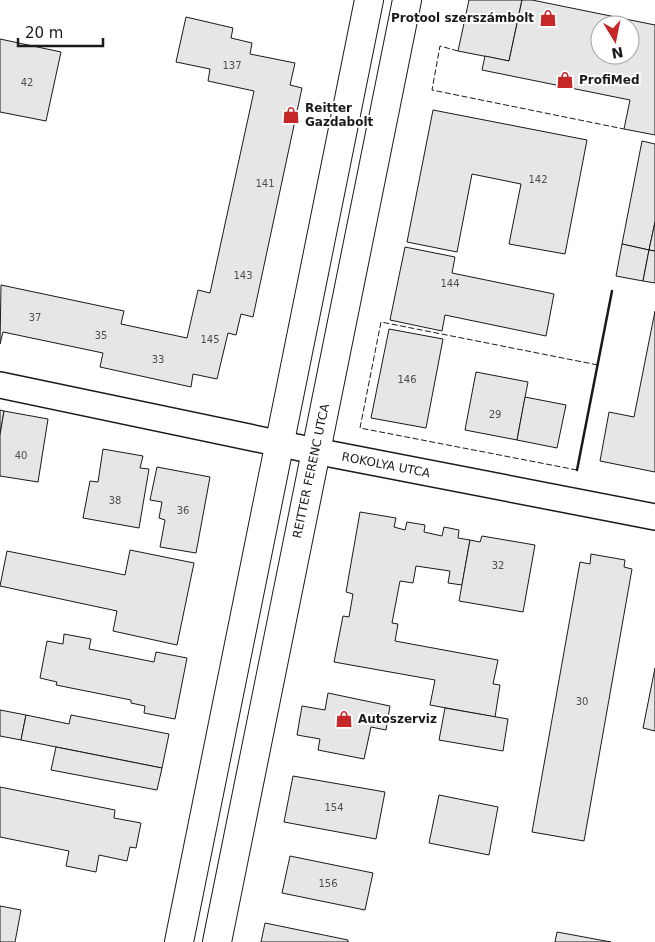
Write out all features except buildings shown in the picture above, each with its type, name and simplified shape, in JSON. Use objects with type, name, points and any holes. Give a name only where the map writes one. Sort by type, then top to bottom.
[{"type":"street","points":[[179,942],[369,0]]},
{"type":"street","name":"REITTER FERENC UTCA","points":[[216,942],[407,0]]},
{"type":"street","name":"ROKOLYA UTCA","points":[[0,386],[280,444],[655,517]]},
{"type":"fence","points":[[458,51],[440,46],[432,90],[624,129]]},
{"type":"fence","points":[[577,470],[360,428],[381,322],[598,365]]},
{"type":"wall","points":[[577,470],[612,291]]},
{"type":"place","name":"Protool szerszámbolt","points":[[548,18]]},
{"type":"place","name":"ProfiMed","points":[[565,80]]},
{"type":"place","name":"Reitter Gazdabolt","points":[[291,115]]},
{"type":"place","name":"Autoszerviz","points":[[344,719]]}]
